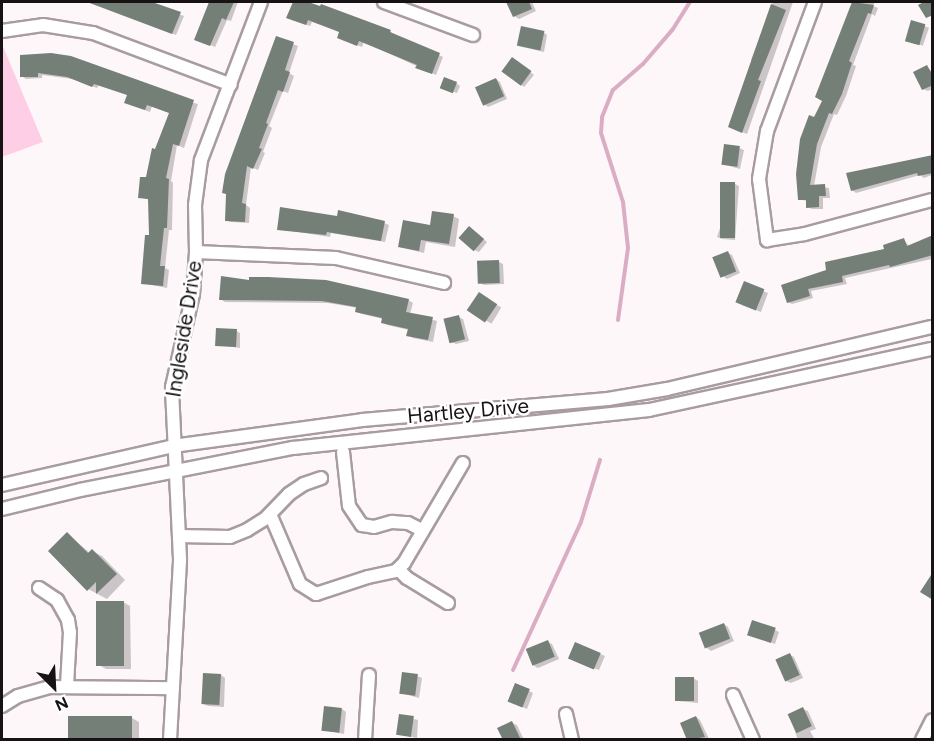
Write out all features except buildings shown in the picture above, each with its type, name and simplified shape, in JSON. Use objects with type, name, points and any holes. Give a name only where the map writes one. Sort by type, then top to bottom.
[{"type":"street","name":"Ingleside Drive","points":[[170,740],[180,559],[172,387],[193,294],[196,252],[195,205],[201,160],[261,2]]},
{"type":"street","points":[[384,2],[473,35]]},
{"type":"street","points":[[815,2],[767,130],[759,179],[767,240],[805,234],[933,200]]},
{"type":"street","points":[[2,31],[43,25],[93,33],[231,85]]},
{"type":"street","points":[[196,252],[336,258],[444,283]]},
{"type":"street","name":"Hartley Drive","points":[[2,485],[173,446],[362,420],[608,399],[667,389],[933,327]]},
{"type":"street","name":"Hartley Drive","points":[[2,509],[81,490],[293,448],[649,410],[933,349]]},
{"type":"street","points":[[343,452],[349,506],[362,525],[374,527],[392,522],[408,523],[422,530]]},
{"type":"street","points":[[270,514],[300,584],[316,594],[398,569],[463,463]]},
{"type":"street","points":[[179,536],[230,537],[247,530],[270,514],[289,494],[304,484],[321,478]]},
{"type":"street","points":[[398,569],[407,578],[448,603]]},
{"type":"street","points":[[39,588],[57,600],[68,620],[70,632],[67,686]]},
{"type":"street","points":[[365,740],[369,675]]},
{"type":"street","points":[[2,706],[35,691],[67,686],[173,688]]},
{"type":"street","points":[[733,695],[753,740]]},
{"type":"street","points":[[566,714],[572,740]]},
{"type":"street","points":[[922,740],[933,720]]},
{"type":"shaded area","points":[[2,44],[43,142],[2,157]]},
{"type":"waterway","points":[[618,320],[628,248],[623,202],[601,133],[602,117],[613,90],[643,64],[673,29],[690,2]]},
{"type":"waterway","points":[[513,670],[581,522],[600,460]]}]
